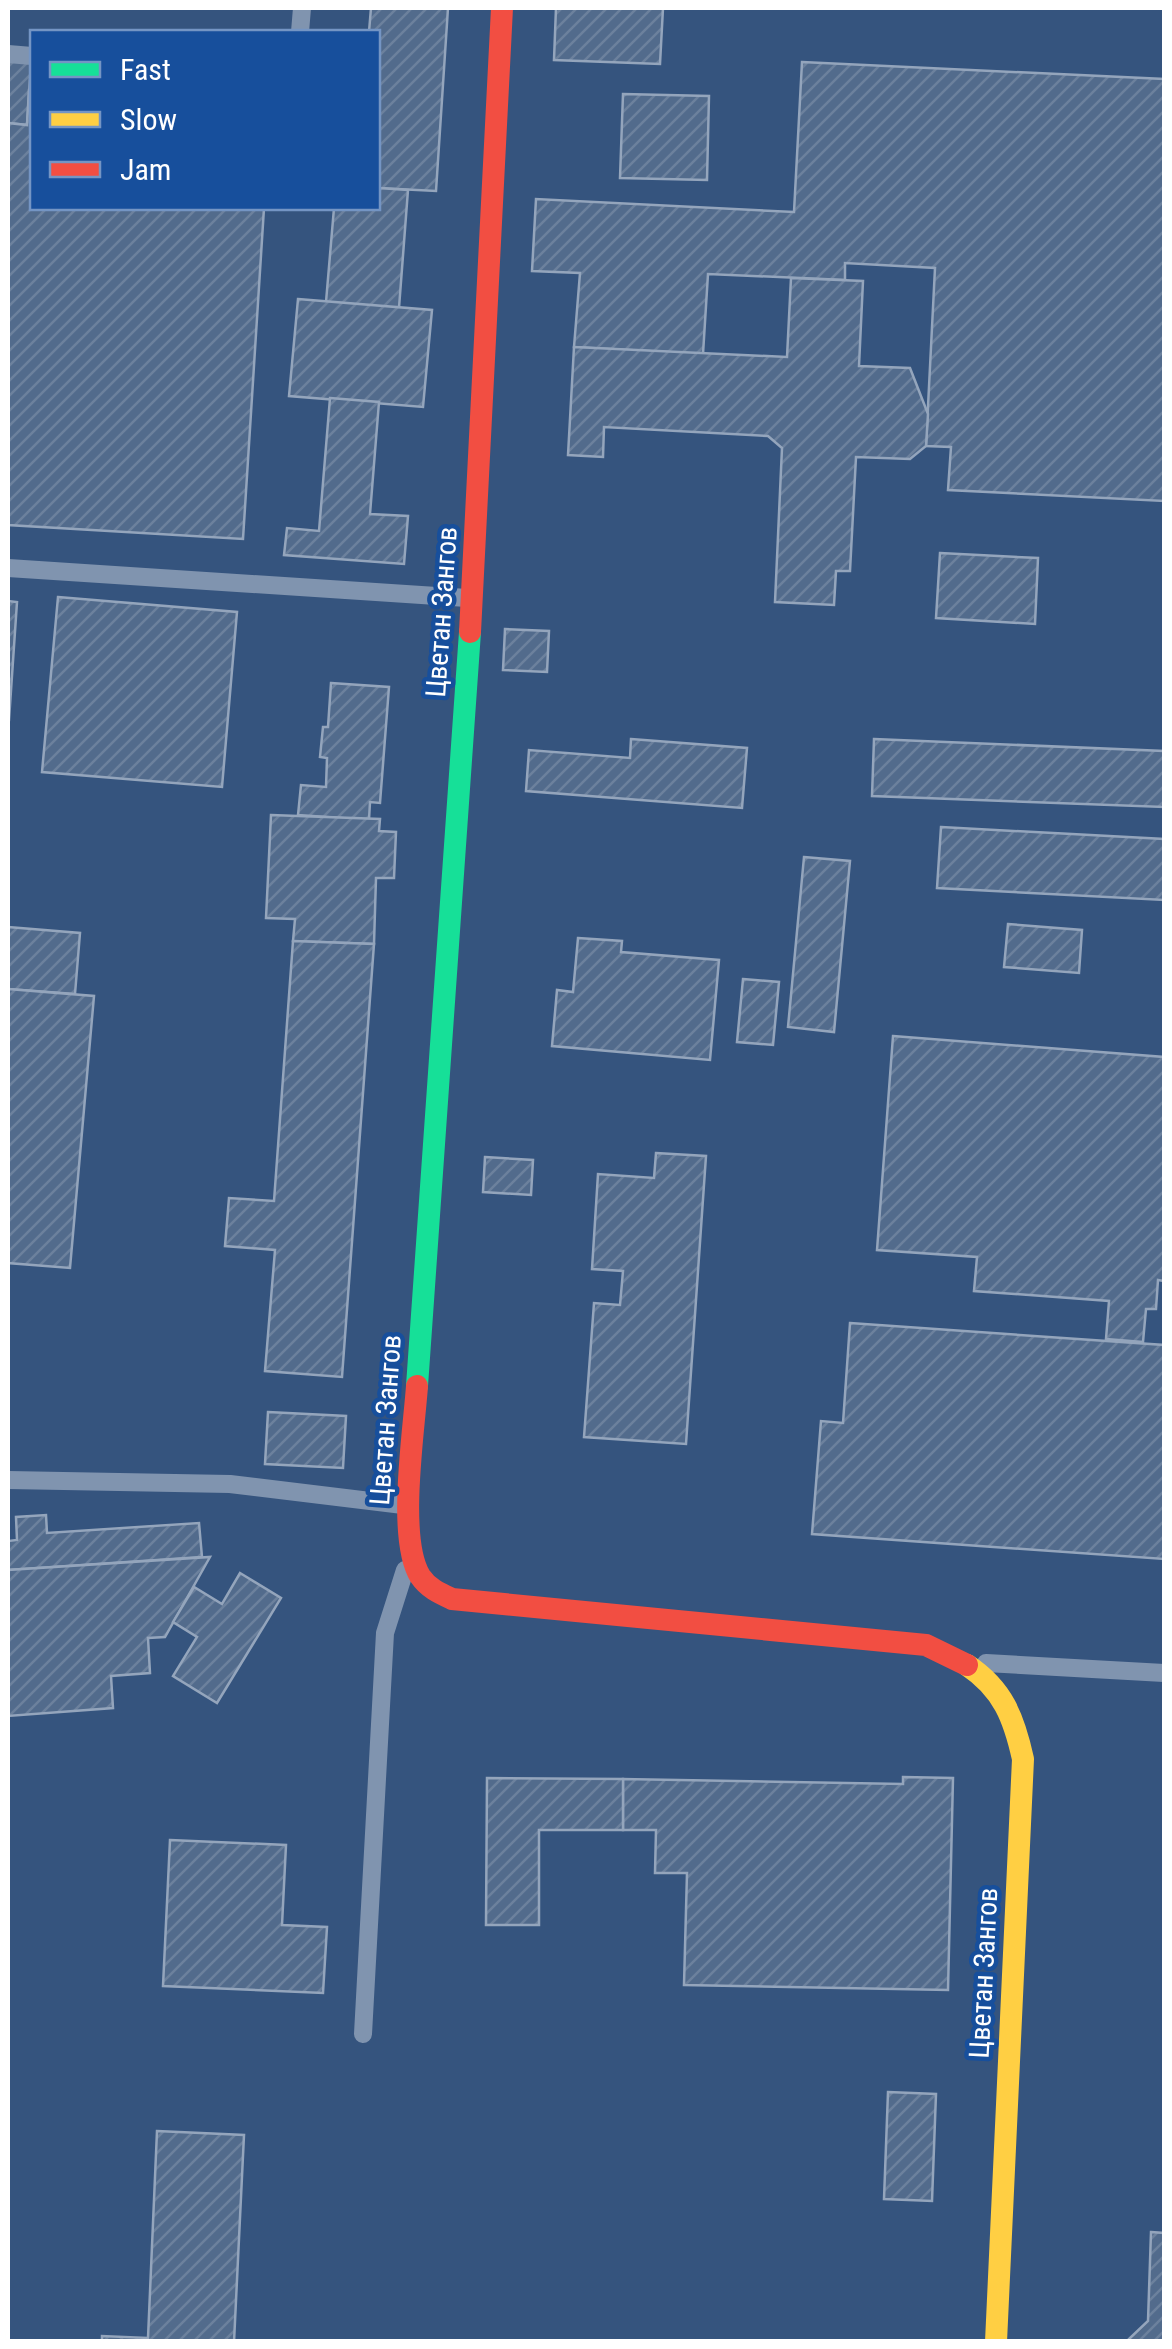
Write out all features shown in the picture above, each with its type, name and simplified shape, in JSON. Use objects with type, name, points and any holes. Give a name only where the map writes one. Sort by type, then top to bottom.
[{"type":"street","name":"Цветан Зангов","points":[[502,8],[472,598],[409,1506],[410,1556],[429,1586],[452,1599],[926,1646],[966,1662],[996,1685],[1017,1723],[1024,1759],[996,2342]]},
{"type":"lane","points":[[8,568],[472,598]]},
{"type":"lane","points":[[8,1480],[230,1484],[409,1506]]},
{"type":"lane","points":[[364,2034],[385,1633],[410,1556]]},
{"type":"lane","points":[[966,1662],[1164,1673]]},
{"type":"building","points":[[371,8],[448,8],[436,191],[380,188],[380,30],[369,30]]},
{"type":"building","points":[[556,8],[663,8],[660,64],[554,60]]},
{"type":"building","points":[[8,61],[30,62],[27,125],[8,123]]},
{"type":"building","points":[[802,62],[1164,79],[1164,501],[948,490],[951,447],[926,446],[935,268],[845,263],[845,280],[708,274],[703,354],[574,347],[580,273],[532,271],[536,199],[794,212]]},
{"type":"building","points":[[30,90],[30,210],[264,210],[243,539],[8,525],[8,123],[27,125]]},
{"type":"building","points":[[623,94],[709,96],[707,180],[620,178]]},
{"type":"building","points":[[380,188],[408,190],[399,308],[326,302],[334,210],[380,210]]},
{"type":"building","points":[[791,278],[863,281],[859,366],[910,368],[928,414],[926,446],[910,459],[856,457],[850,571],[836,571],[834,605],[775,602],[782,448],[768,436],[604,427],[603,457],[568,455],[574,347],[787,357]]},
{"type":"building","points":[[298,299],[432,310],[423,407],[289,396]]},
{"type":"building","points":[[330,398],[379,402],[370,514],[408,516],[404,564],[284,555],[287,528],[319,531]]},
{"type":"building","points":[[940,553],[1038,558],[1035,624],[936,618]]},
{"type":"building","points":[[58,597],[237,612],[222,787],[42,772]]},
{"type":"building","points":[[8,601],[17,602],[9,720],[8,720]]},
{"type":"building","points":[[505,629],[549,631],[547,672],[503,670]]},
{"type":"building","points":[[331,683],[389,687],[380,803],[370,802],[369,820],[298,815],[301,785],[326,787],[327,758],[320,757],[323,727],[328,727]]},
{"type":"building","points":[[631,739],[747,748],[742,808],[526,791],[529,750],[630,758]]},
{"type":"building","points":[[874,739],[1164,751],[1164,807],[872,796]]},
{"type":"building","points":[[271,815],[380,819],[379,831],[396,832],[394,878],[376,878],[374,944],[293,941],[295,919],[266,918]]},
{"type":"building","points":[[941,827],[1164,839],[1164,900],[937,888]]},
{"type":"building","points":[[804,857],[850,861],[834,1032],[788,1027]]},
{"type":"building","points":[[1008,924],[1082,930],[1079,973],[1004,967]]},
{"type":"building","points":[[8,927],[80,933],[75,994],[8,989]]},
{"type":"building","points":[[578,938],[622,941],[621,952],[719,960],[710,1060],[552,1046],[557,990],[573,992]]},
{"type":"building","points":[[293,941],[374,944],[342,1377],[265,1371],[275,1250],[225,1246],[229,1198],[274,1201]]},
{"type":"building","points":[[743,979],[779,982],[773,1045],[737,1042]]},
{"type":"building","points":[[8,989],[94,996],[70,1268],[8,1263]]},
{"type":"building","points":[[893,1036],[1164,1057],[1164,1281],[1158,1280],[1156,1309],[1146,1309],[1143,1342],[1106,1339],[1109,1301],[974,1291],[977,1257],[877,1250]]},
{"type":"building","points":[[656,1153],[706,1156],[686,1444],[584,1437],[594,1303],[620,1305],[623,1271],[592,1269],[598,1174],[654,1178]]},
{"type":"building","points":[[485,1157],[533,1160],[531,1195],[483,1192]]},
{"type":"building","points":[[850,1323],[1164,1345],[1164,1559],[812,1534],[821,1421],[843,1423]]},
{"type":"building","points":[[268,1412],[346,1416],[343,1468],[265,1464]]},
{"type":"building","points":[[46,1515],[47,1533],[199,1523],[202,1557],[8,1570],[8,1541],[17,1540],[16,1517]]},
{"type":"building","points":[[210,1557],[165,1637],[148,1638],[150,1673],[111,1676],[113,1708],[8,1716],[8,1570]]},
{"type":"building","points":[[240,1573],[281,1598],[217,1703],[173,1676],[197,1637],[173,1622],[194,1587],[222,1604]]},
{"type":"building","points":[[903,1777],[953,1778],[948,1990],[684,1985],[687,1873],[655,1873],[656,1830],[623,1830],[623,1779],[903,1784]]},
{"type":"building","points":[[487,1778],[623,1779],[623,1830],[539,1830],[539,1925],[486,1925]]},
{"type":"building","points":[[170,1840],[286,1845],[282,1925],[327,1927],[323,1993],[163,1986]]},
{"type":"building","points":[[888,2092],[936,2094],[932,2201],[884,2199]]},
{"type":"building","points":[[157,2131],[244,2135],[234,2342],[102,2342],[102,2336],[148,2338]]},
{"type":"building","points":[[1151,2232],[1164,2233],[1164,2342],[1131,2342],[1129,2339],[1148,2321]]},
{"type":"traffic: fast","points":[[417,1386],[470,632]]},
{"type":"traffic: slow","points":[[967,1665],[998,1694],[1016,1730],[1023,1759],[996,2342]]},
{"type":"traffic: jam","points":[[470,632],[502,8]]},
{"type":"traffic: jam","points":[[417,1386],[409,1537],[420,1576],[443,1595],[452,1599],[926,1645],[967,1665]]}]
